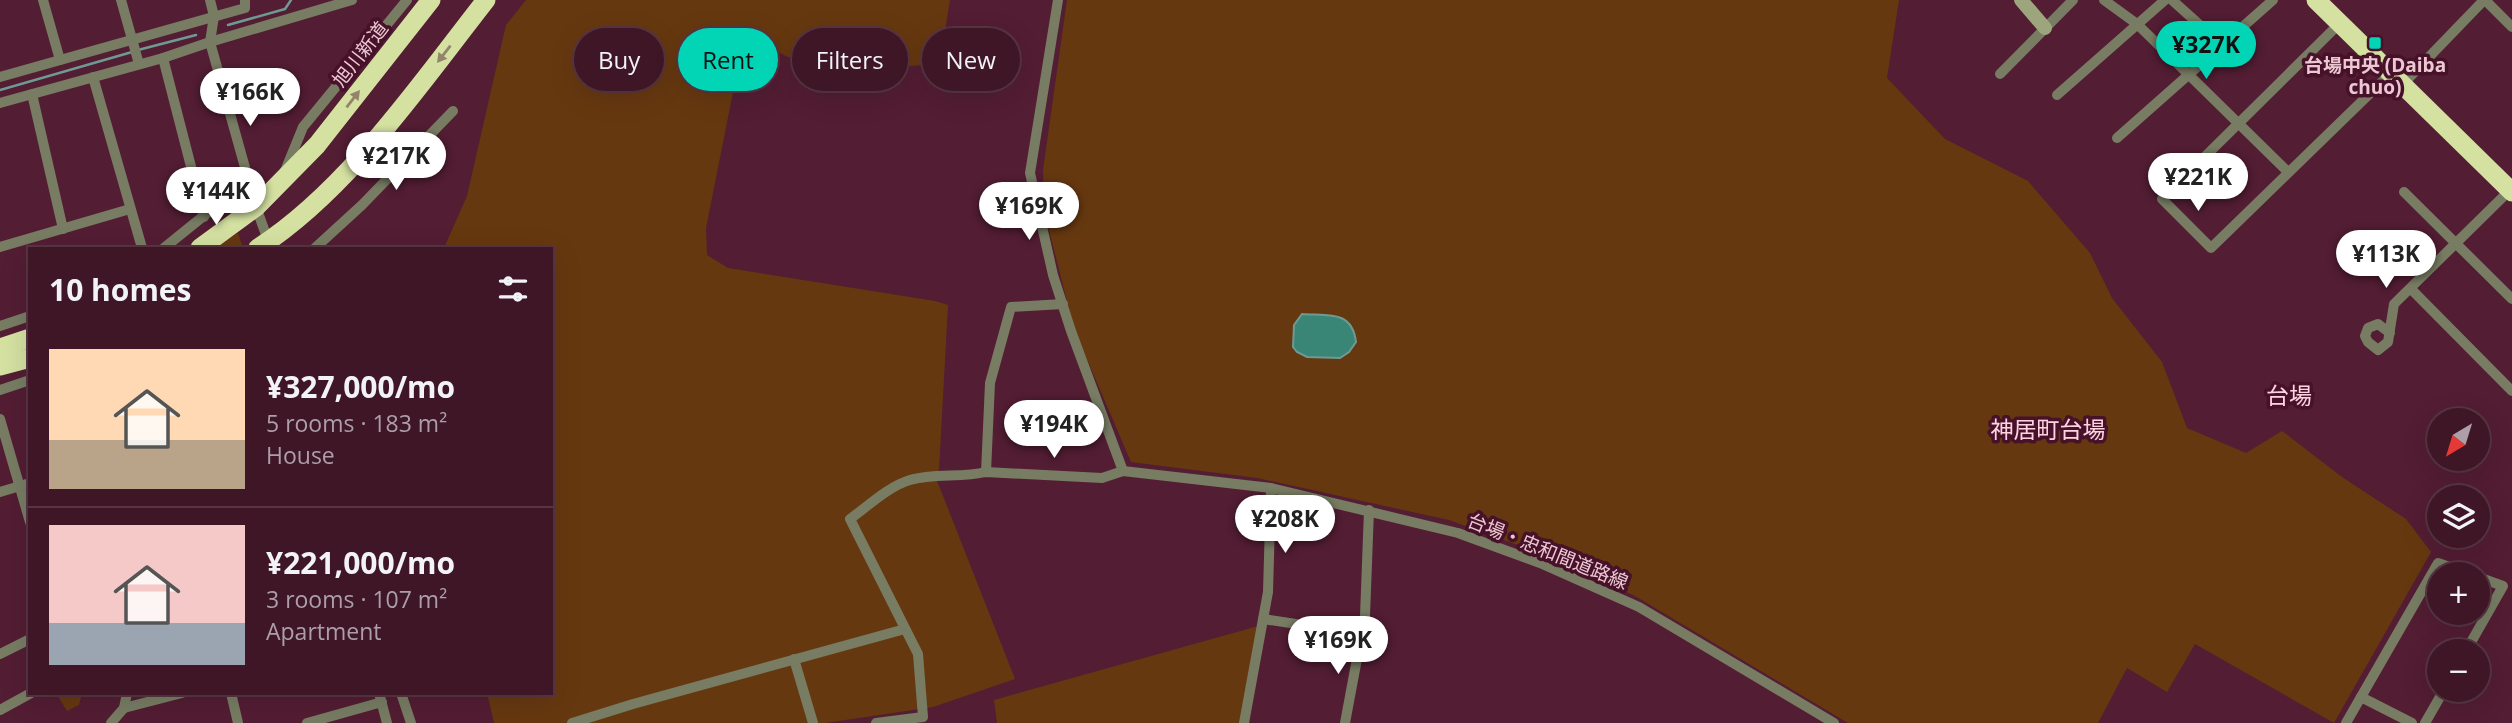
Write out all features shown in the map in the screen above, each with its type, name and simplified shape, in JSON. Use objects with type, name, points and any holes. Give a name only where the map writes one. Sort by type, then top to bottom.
[{"type":"highway","name":"旭川新道","points":[[201,247],[256,207],[317,145],[431,0]]},
{"type":"highway","points":[[266,246],[324,194],[368,147],[486,0]]},
{"type":"highway","points":[[2316,0],[2511,191]]},
{"type":"highway","points":[[0,348],[28,339]]},
{"type":"highway","points":[[0,366],[28,359]]},
{"type":"street","points":[[43,0],[60,60]]},
{"type":"street","points":[[121,0],[136,52]]},
{"type":"street","points":[[210,0],[214,16],[210,42],[266,246]]},
{"type":"street","points":[[0,103],[93,77],[136,52],[214,16],[245,8],[245,0]]},
{"type":"street","points":[[0,77],[60,60],[136,52],[163,58],[335,2],[352,0]]},
{"type":"street","points":[[280,183],[303,127],[407,0]]},
{"type":"street","points":[[1058,0],[1030,173],[1053,275],[1123,471]]},
{"type":"street","points":[[2021,0],[2045,28]]},
{"type":"street","points":[[2000,74],[2074,0]]},
{"type":"street","points":[[2104,0],[2137,24],[2288,172]]},
{"type":"street","points":[[2057,95],[2165,0]]},
{"type":"street","points":[[2172,0],[2222,45]]},
{"type":"street","points":[[2117,138],[2273,0]]},
{"type":"street","points":[[2340,23],[2162,199],[2211,248],[2288,172],[2485,0],[2512,27]]},
{"type":"street","points":[[163,58],[204,217]]},
{"type":"street","points":[[93,77],[142,247]]},
{"type":"street","points":[[32,94],[63,229]]},
{"type":"street","points":[[316,247],[362,205],[453,111]]},
{"type":"street","points":[[165,247],[248,180]]},
{"type":"street","points":[[2390,333],[2395,303],[2511,191]]},
{"type":"street","points":[[2404,192],[2512,299]]},
{"type":"street","points":[[0,247],[130,209]]},
{"type":"street","points":[[2411,289],[2512,391]]},
{"type":"street","points":[[986,472],[990,383],[1011,307],[1063,304]]},
{"type":"street","points":[[0,326],[28,317]]},
{"type":"street","points":[[0,390],[28,381]]},
{"type":"street","points":[[0,419],[25,485],[28,507]]},
{"type":"street","name":"台場・忠和間道路線","points":[[905,629],[850,519],[909,480],[969,476],[986,472],[1102,478],[1123,471],[1271,488],[1458,533],[1540,563],[1639,607],[1834,723]]},
{"type":"street","points":[[0,492],[25,485]]},
{"type":"street","points":[[1244,723],[1268,592],[1271,488]]},
{"type":"street","points":[[1345,723],[1362,634],[1368,568],[1369,510]]},
{"type":"street","points":[[2490,581],[2503,586],[2490,609]]},
{"type":"street","points":[[2346,723],[2427,582]]},
{"type":"street","points":[[1263,619],[1362,634]]},
{"type":"street","points":[[572,723],[905,629],[918,654],[923,717],[876,723]]},
{"type":"street","points":[[0,654],[28,640]]},
{"type":"street","points":[[794,659],[813,723]]},
{"type":"street","points":[[0,710],[28,695]]},
{"type":"street","points":[[124,709],[127,695]]},
{"type":"street","points":[[111,723],[124,709],[175,695]]},
{"type":"street","points":[[231,695],[238,723]]},
{"type":"street","points":[[402,695],[411,723]]},
{"type":"street","points":[[2361,697],[2412,723]]},
{"type":"street","points":[[307,723],[380,698],[387,723]]},
{"type":"street","points":[[2425,723],[2437,702]]},
{"type":"shaded area","points":[[526,0],[950,0],[946,28],[922,28],[922,65],[908,66],[908,28],[792,28],[792,57],[778,52],[778,28],[678,28],[678,91],[733,91],[706,228],[707,255],[728,268],[948,305],[939,470],[934,473],[1015,679],[933,707],[825,723],[494,723],[487,695],[553,695],[553,247],[444,247],[467,196],[506,25]]},
{"type":"shaded area","points":[[1067,0],[1899,0],[1887,78],[1945,139],[2028,181],[2090,253],[2112,298],[2162,362],[2187,428],[2246,453],[2282,431],[2342,477],[2406,519],[2431,552],[2334,723],[2195,644],[2167,692],[2127,668],[2098,723],[1848,723],[1635,596],[1537,552],[1449,520],[1257,478],[1131,462],[1074,329],[1044,210],[1043,170]]},
{"type":"shaded area","points":[[238,233],[243,247],[217,247]]},
{"type":"shaded area","points":[[1302,314],[1330,315],[1344,320],[1350,324],[1356,342],[1349,352],[1340,358],[1307,357],[1297,352],[1293,347],[1294,325]]},
{"type":"shaded area","points":[[1262,625],[1244,723],[997,723],[994,700]]},
{"type":"shaded area","points":[[57,695],[82,695],[79,705],[67,711]]},
{"type":"waterway","points":[[228,25],[285,9],[291,0]]},
{"type":"waterway","points":[[138,50],[196,35]]},
{"type":"waterway","points":[[0,90],[132,52]]},
{"type":"place","name":"台場中央 (Daiba chuo)","points":[[2375,43]]},
{"type":"district","name":"台場","points":[[2289,396]]},
{"type":"district","name":"神居町台場","points":[[2048,430]]}]
